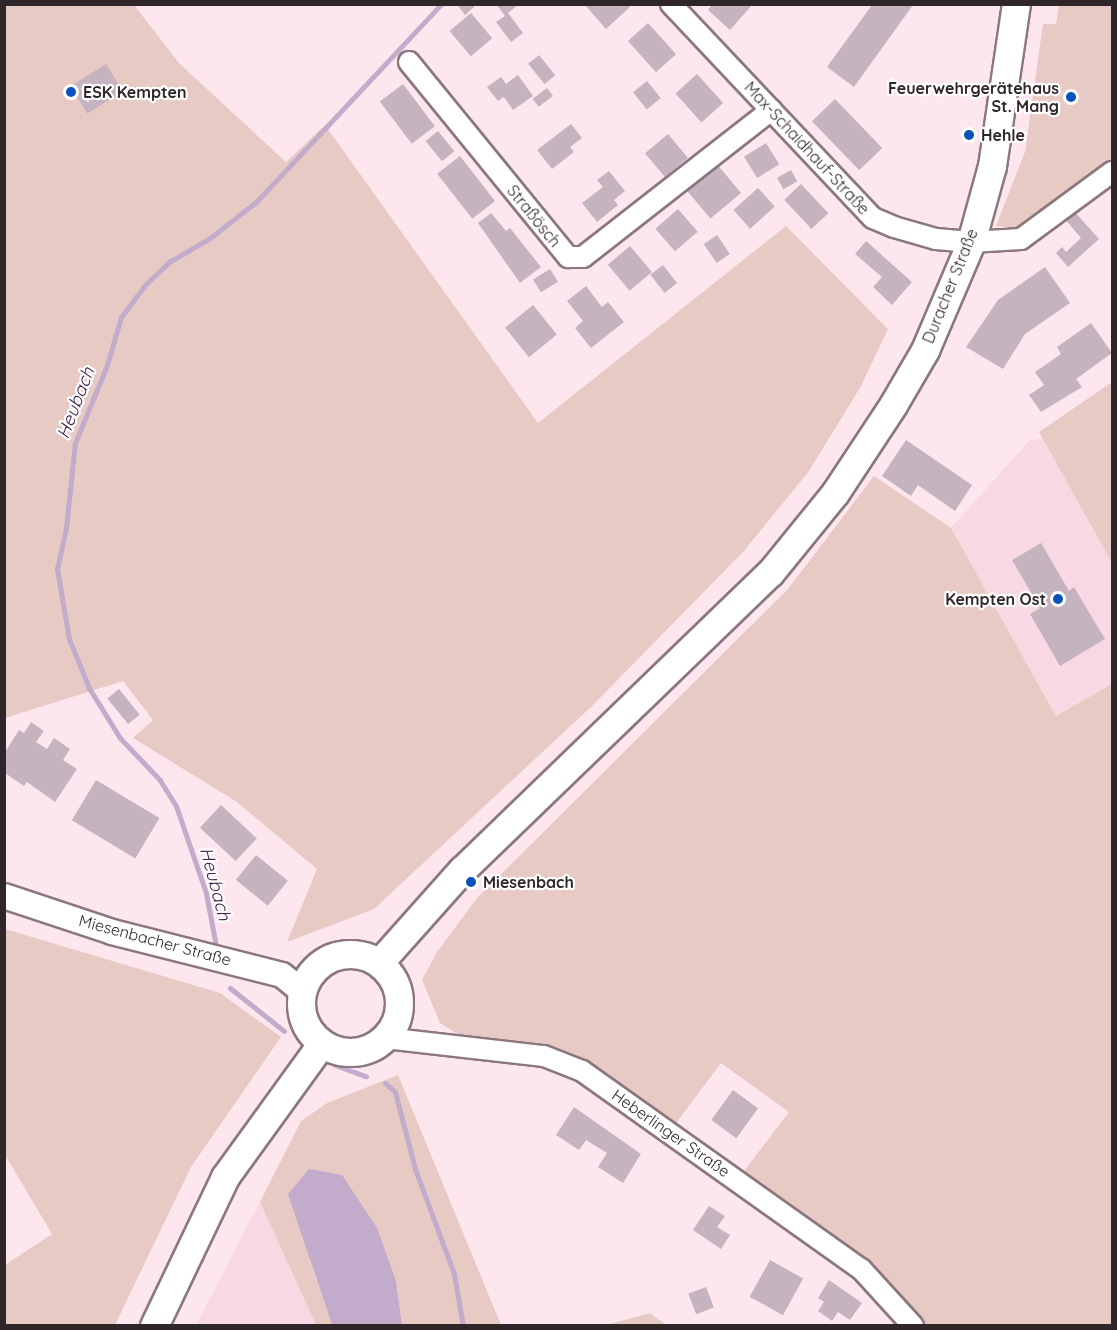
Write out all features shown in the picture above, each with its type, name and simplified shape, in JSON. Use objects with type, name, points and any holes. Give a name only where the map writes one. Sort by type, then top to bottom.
[{"type":"main road","name":"Duracher Straße","points":[[379,963],[399,945],[432,900],[770,573],[835,493],[922,355],[973,234],[989,177],[1016,4]]},
{"type":"main road","points":[[360,954],[379,963],[397,988],[398,1013],[385,1038],[367,1049],[342,1052],[322,1043],[303,1020],[302,992],[312,970],[334,955],[360,954]]},
{"type":"main road","points":[[154,1326],[225,1177],[322,1043]]},
{"type":"street","name":"Max-Schaidhauf-Straße","points":[[670,4],[873,218],[936,239],[973,234],[1004,243],[1029,236],[1113,172]]},
{"type":"street","name":"Straßösch","points":[[409,62],[568,257],[583,257],[771,110]]},
{"type":"street","name":"Miesenbacher Straße","points":[[4,896],[112,932],[282,975],[302,992]]},
{"type":"street","name":"Heberlinger Straße","points":[[385,1038],[544,1056],[582,1071],[861,1269],[913,1326]]},
{"type":"shaded area","points":[[4,5],[134,5],[179,63],[286,162],[325,125],[538,423],[786,226],[888,329],[861,386],[809,471],[743,552],[592,706],[374,909],[287,942],[317,869],[237,802],[133,738],[153,720],[123,681],[5,718]]},
{"type":"shaded area","points":[[1059,5],[1112,5],[1112,163],[1027,229],[996,226],[1025,152],[1043,24],[1056,24]]},
{"type":"shaded area","points":[[1112,382],[1112,563],[1039,432]]},
{"type":"shaded area","points":[[1043,439],[1112,563],[1112,684],[1056,716],[951,528],[1030,440]]},
{"type":"shaded area","points":[[874,476],[951,528],[1056,716],[1112,684],[1112,1325],[926,1325],[866,1262],[741,1175],[789,1112],[721,1063],[673,1127],[623,1091],[459,1035],[440,1023],[422,980],[437,952],[477,898],[788,589]]},
{"type":"shaded area","points":[[5,929],[220,993],[281,1037],[191,1167],[115,1325],[5,1325],[5,1265],[52,1234],[5,1155]]},
{"type":"shaded area","points":[[398,1075],[501,1325],[402,1325],[396,1281],[310,1261],[332,1325],[316,1325],[260,1202],[301,1121],[327,1103]]},
{"type":"shaded area","points":[[309,1169],[342,1175],[377,1228],[396,1281],[402,1325],[332,1325],[288,1194]]},
{"type":"shaded area","points":[[260,1202],[316,1325],[196,1325]]},
{"type":"shaded area","points":[[650,1313],[666,1325],[607,1325]]},
{"type":"building","points":[[457,4],[477,4],[465,15]]},
{"type":"building","points":[[496,4],[519,4],[508,13],[523,33],[511,42],[496,22],[505,16]]},
{"type":"building","points":[[713,4],[753,4],[730,30],[708,10]]},
{"type":"building","points":[[585,5],[628,5],[630,7],[606,29]]},
{"type":"building","points":[[872,5],[913,5],[854,87],[827,67]]},
{"type":"building","points":[[471,13],[492,38],[471,56],[450,31]]},
{"type":"building","points":[[648,23],[676,54],[656,72],[628,41]]},
{"type":"building","points":[[539,55],[555,75],[544,84],[528,64]]},
{"type":"building","points":[[106,64],[123,91],[87,113],[70,86]]},
{"type":"building","points":[[697,74],[723,103],[702,122],[675,93]]},
{"type":"building","points":[[518,75],[533,96],[513,110],[504,97],[498,101],[487,87],[501,77],[506,84]]},
{"type":"building","points":[[647,81],[661,98],[647,109],[633,92]]},
{"type":"building","points":[[403,84],[435,126],[412,144],[380,101]]},
{"type":"building","points":[[547,88],[553,96],[539,107],[533,99]]},
{"type":"building","points":[[835,99],[882,148],[859,170],[812,121]]},
{"type":"building","points":[[571,124],[582,138],[570,147],[574,152],[552,169],[537,150]]},
{"type":"building","points":[[438,131],[454,151],[442,161],[426,141]]},
{"type":"building","points":[[668,134],[688,158],[665,177],[645,153]]},
{"type":"building","points":[[766,143],[779,164],[757,178],[744,157]]},
{"type":"building","points":[[460,156],[495,201],[472,219],[437,174]]},
{"type":"building","points":[[716,163],[741,193],[710,219],[685,189]]},
{"type":"building","points":[[791,170],[797,181],[783,189],[777,178]]},
{"type":"building","points":[[609,171],[625,191],[614,200],[618,205],[597,222],[582,203],[603,187],[597,180]]},
{"type":"building","points":[[801,184],[828,213],[811,229],[784,200]]},
{"type":"building","points":[[758,188],[775,207],[750,229],[733,210]]},
{"type":"building","points":[[678,209],[698,232],[675,251],[655,229]]},
{"type":"building","points":[[1073,210],[1099,239],[1068,267],[1056,253],[1062,247],[1066,252],[1081,238],[1064,218]]},
{"type":"building","points":[[491,213],[506,231],[510,228],[541,267],[520,283],[478,223]]},
{"type":"building","points":[[717,235],[730,254],[717,263],[704,244]]},
{"type":"building","points":[[866,241],[912,282],[892,305],[873,287],[882,277],[855,254]]},
{"type":"building","points":[[630,246],[652,272],[630,291],[608,265]]},
{"type":"building","points":[[663,265],[677,283],[665,293],[650,275]]},
{"type":"building","points":[[1045,267],[1070,303],[1025,334],[1003,369],[966,347],[998,300]]},
{"type":"building","points":[[550,269],[558,282],[541,292],[533,280]]},
{"type":"building","points":[[586,286],[602,307],[608,302],[624,322],[591,348],[575,328],[583,321],[567,301]]},
{"type":"building","points":[[533,305],[557,335],[529,357],[505,328]]},
{"type":"building","points":[[1091,323],[1112,353],[1076,379],[1082,387],[1041,412],[1029,395],[1044,385],[1035,372],[1061,354],[1057,347]]},
{"type":"building","points":[[906,440],[972,485],[955,511],[918,485],[911,496],[882,476]]},
{"type":"building","name":"Kempten Ost","points":[[1041,543],[1069,591],[1074,587],[1105,639],[1060,666],[1030,614],[1040,608],[1012,560]]},
{"type":"building","points":[[119,689],[140,715],[128,724],[107,698]]},
{"type":"building","points":[[31,722],[44,731],[36,742],[47,749],[54,738],[70,749],[63,760],[77,769],[55,802],[27,782],[24,786],[5,773],[5,752],[19,730],[24,733]]},
{"type":"building","points":[[96,780],[159,818],[135,858],[72,820]]},
{"type":"building","points":[[221,805],[257,838],[236,861],[200,828]]},
{"type":"building","points":[[256,855],[288,881],[268,906],[236,880]]},
{"type":"building","points":[[733,1090],[758,1108],[736,1138],[711,1120]]},
{"type":"building","points":[[574,1107],[641,1154],[623,1183],[598,1167],[607,1153],[586,1140],[579,1150],[556,1135]]},
{"type":"building","points":[[709,1206],[725,1216],[717,1227],[730,1235],[721,1249],[693,1230]]},
{"type":"building","points":[[770,1260],[803,1278],[783,1315],[750,1297]]},
{"type":"building","points":[[829,1280],[862,1303],[850,1320],[838,1312],[832,1321],[818,1311],[824,1302],[818,1298]]},
{"type":"building","points":[[706,1287],[714,1308],[696,1314],[688,1294]]},
{"type":"waterway","name":"Heubach","points":[[216,946],[206,893],[176,806],[160,780],[120,738],[89,688],[69,639],[57,569],[66,528],[75,443],[107,365],[121,317],[144,286],[169,262],[210,238],[256,202],[441,4]]},
{"type":"waterway","name":"Heubach","points":[[230,988],[284,1031]]},
{"type":"waterway","name":"Heubach","points":[[335,1065],[366,1076]]},
{"type":"waterway","name":"Heubach","points":[[385,1083],[395,1092],[415,1169],[454,1274],[463,1326]]},
{"type":"place","name":"ESK Kempten","points":[[71,92]]},
{"type":"place","name":"Feuerwehrgerätehaus St. Mang","points":[[1071,97]]},
{"type":"place","name":"Hehle","points":[[969,135]]},
{"type":"place","name":"Kempten Ost","points":[[1058,599]]},
{"type":"place","name":"Miesenbach","points":[[471,882]]}]
